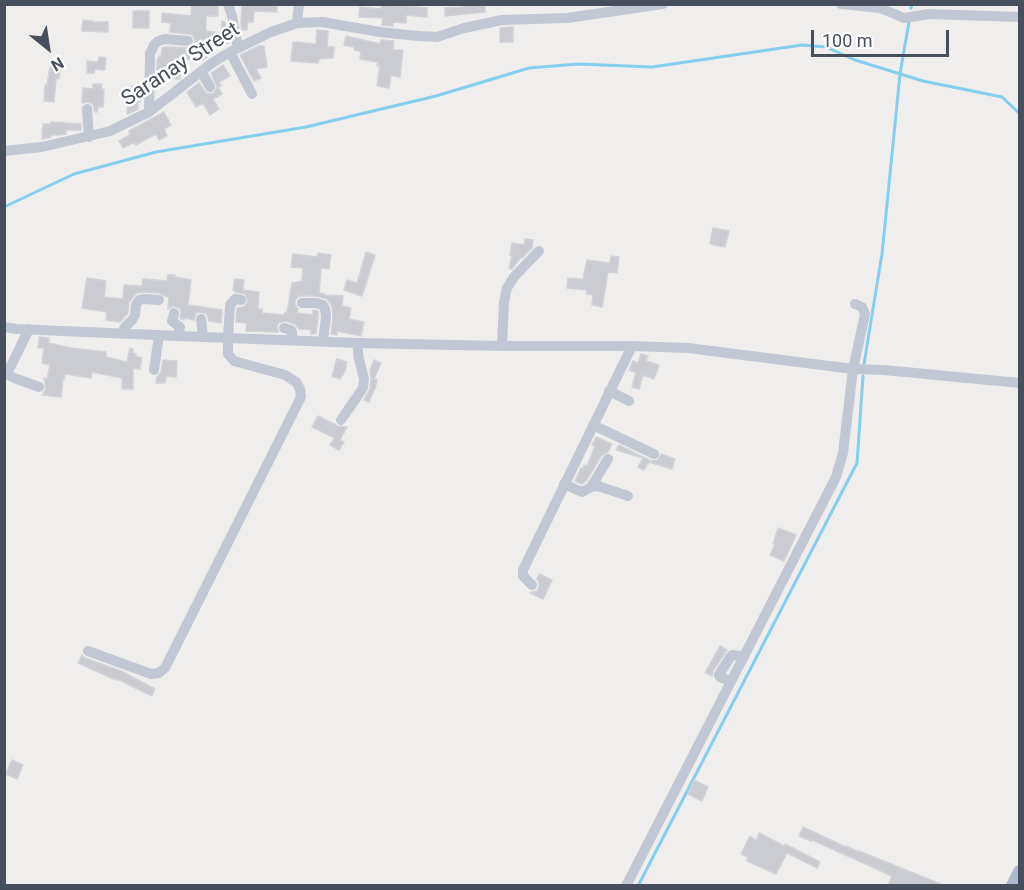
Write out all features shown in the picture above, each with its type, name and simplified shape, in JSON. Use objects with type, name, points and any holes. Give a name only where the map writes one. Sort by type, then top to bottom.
[{"type":"main road","points":[[1013,885],[1020,872]]},
{"type":"street","points":[[228,4],[232,16],[234,50],[252,94]]},
{"type":"street","points":[[297,23],[299,4]]},
{"type":"street","name":"Saranay Street","points":[[4,151],[42,147],[110,131],[149,112],[201,71],[234,50],[271,32],[297,23],[322,22],[380,32],[437,37],[464,28],[502,20],[567,18],[663,4]]},
{"type":"street","points":[[841,4],[894,9],[904,18],[929,14],[1020,17]]},
{"type":"street","points":[[149,112],[150,54],[154,45],[165,39],[188,41]]},
{"type":"street","points":[[201,71],[210,87]]},
{"type":"street","points":[[87,109],[89,137]]},
{"type":"street","points":[[502,346],[507,288],[539,250]]},
{"type":"street","points":[[88,651],[151,674],[159,673],[165,668],[301,397],[296,382],[285,375],[234,361],[228,354],[230,305],[235,299],[241,300]]},
{"type":"street","points":[[124,334],[124,328],[135,315],[139,300],[159,300]]},
{"type":"street","points":[[302,303],[323,305],[326,317],[323,341]]},
{"type":"street","points":[[626,885],[836,477],[843,453],[853,369],[865,314],[862,307],[855,304]]},
{"type":"street","points":[[174,313],[172,321],[180,327],[178,336]]},
{"type":"street","points":[[201,319],[203,337]]},
{"type":"street","points":[[4,327],[323,341],[688,348],[853,369],[1020,383]]},
{"type":"street","points":[[284,328],[291,330],[292,340]]},
{"type":"street","points":[[29,329],[8,372],[10,376],[39,387]]},
{"type":"street","points":[[154,370],[159,335]]},
{"type":"street","points":[[341,420],[363,388],[364,380],[357,342]]},
{"type":"street","points":[[532,585],[523,576],[523,570],[564,484],[588,448],[593,425],[632,346]]},
{"type":"street","points":[[609,391],[629,401]]},
{"type":"street","points":[[593,425],[654,454]]},
{"type":"street","points":[[591,487],[608,459]]},
{"type":"street","points":[[564,484],[582,492],[598,486],[628,496]]},
{"type":"building","points":[[192,4],[218,4],[218,16],[206,16],[206,31],[221,33],[222,21],[225,22],[229,43],[209,42],[207,57],[203,60],[181,58],[180,79],[167,78],[166,82],[157,81],[157,61],[161,56],[162,48],[191,48],[195,41],[193,35],[170,32],[171,23],[162,22],[162,13],[191,16]]},
{"type":"building","points":[[277,4],[277,12],[254,11],[253,22],[248,22],[247,30],[242,30],[242,5]]},
{"type":"building","points":[[381,4],[427,8],[427,17],[406,15],[406,23],[393,22],[393,26],[382,25],[383,18],[359,17],[360,7],[381,9]]},
{"type":"building","points":[[485,4],[485,12],[445,16],[445,8]]},
{"type":"building","points":[[133,11],[149,11],[149,28],[133,28]]},
{"type":"building","points":[[83,20],[108,22],[108,32],[82,31]]},
{"type":"building","points":[[513,27],[513,42],[500,42],[500,28]]},
{"type":"building","points":[[317,30],[328,31],[327,47],[334,47],[333,58],[319,59],[318,63],[291,61],[293,42],[316,44]]},
{"type":"building","points":[[346,36],[380,44],[381,40],[394,41],[393,50],[403,50],[400,77],[391,75],[389,88],[377,86],[380,66],[377,66],[378,62],[360,59],[361,52],[354,50],[354,47],[344,45]]},
{"type":"building","points":[[264,46],[267,67],[256,69],[261,78],[254,81],[240,55]]},
{"type":"building","points":[[99,57],[106,58],[105,70],[95,69],[94,73],[87,73],[87,61],[98,62]]},
{"type":"building","points":[[223,65],[230,76],[219,82],[221,86],[218,87],[222,94],[213,99],[219,109],[210,115],[203,103],[196,107],[187,92],[199,83],[206,93],[214,93],[217,87],[211,73]]},
{"type":"building","points":[[50,67],[60,69],[59,79],[56,78],[54,102],[44,101]]},
{"type":"building","points":[[93,84],[102,84],[104,90],[103,107],[98,107],[97,112],[91,103],[82,103],[83,88],[93,89]]},
{"type":"building","points":[[132,86],[141,86],[140,102],[138,102],[138,109],[127,114],[129,90],[131,91]]},
{"type":"building","points":[[164,112],[171,125],[164,129],[167,136],[159,140],[156,134],[136,145],[134,142],[123,148],[119,141],[130,135],[129,131]]},
{"type":"building","points":[[51,122],[81,124],[81,130],[66,130],[66,134],[51,135],[51,137],[42,139],[43,124]]},
{"type":"building","points":[[713,228],[729,231],[725,247],[710,244]]},
{"type":"building","points":[[525,239],[533,240],[532,248],[512,269],[509,268],[512,243],[524,245]]},
{"type":"building","points":[[366,252],[375,255],[362,296],[344,290],[347,280],[357,283]]},
{"type":"building","points":[[318,253],[331,255],[329,269],[321,268],[319,293],[343,296],[342,306],[351,308],[349,319],[364,322],[361,336],[337,331],[337,335],[331,334],[332,306],[327,299],[316,296],[299,296],[295,304],[298,309],[297,313],[313,315],[313,310],[318,311],[316,334],[311,334],[311,330],[299,329],[295,324],[285,321],[278,323],[278,332],[246,331],[247,323],[236,322],[237,308],[244,307],[248,301],[245,294],[233,290],[235,279],[244,280],[243,290],[259,292],[258,309],[262,309],[262,313],[284,315],[285,312],[287,313],[292,283],[302,281],[303,268],[291,267],[293,254],[317,257]]},
{"type":"building","points":[[611,256],[619,257],[617,273],[608,272],[602,307],[592,305],[593,295],[586,294],[587,290],[567,288],[568,278],[583,279],[587,260],[610,263]]},
{"type":"building","points":[[168,275],[191,280],[188,305],[222,310],[221,323],[209,321],[207,314],[201,312],[196,313],[194,320],[185,318],[184,320],[180,318],[180,308],[173,306],[168,309],[169,297],[159,293],[136,293],[129,302],[128,313],[120,322],[106,320],[107,312],[82,308],[87,278],[106,281],[104,297],[123,299],[124,285],[142,286],[143,279],[167,281]]},
{"type":"building","points":[[39,337],[49,338],[49,343],[71,348],[106,352],[106,357],[127,362],[130,348],[133,349],[135,356],[142,358],[140,369],[133,368],[133,389],[122,389],[122,378],[92,372],[91,378],[65,374],[61,397],[42,395],[46,389],[44,378],[47,379],[50,365],[42,363],[44,348],[38,348]]},
{"type":"building","points":[[641,354],[648,356],[646,361],[659,365],[654,379],[643,375],[639,389],[632,387],[636,373],[629,370],[633,361],[638,363]]},
{"type":"building","points":[[337,359],[347,362],[340,379],[332,376]]},
{"type":"building","points":[[163,360],[177,361],[176,377],[166,376],[165,383],[156,383],[161,372]]},
{"type":"building","points":[[374,360],[381,363],[374,379],[377,380],[369,402],[364,400],[370,389],[370,370]]},
{"type":"building","points":[[318,416],[337,426],[347,427],[340,440],[344,442],[339,450],[330,445],[335,438],[312,427]]},
{"type":"building","points":[[596,437],[612,444],[582,484],[575,481],[581,468],[583,469],[584,465],[587,466]]},
{"type":"building","points":[[619,445],[651,461],[658,460],[661,454],[675,459],[672,469],[649,462],[644,470],[638,467],[643,458],[616,450]]},
{"type":"building","points":[[778,528],[796,535],[784,561],[770,555]]},
{"type":"building","points":[[539,574],[552,580],[543,599],[530,593],[537,591],[539,587],[537,579]]},
{"type":"building","points":[[720,646],[727,650],[712,676],[705,673]]},
{"type":"building","points":[[82,655],[121,671],[155,689],[152,696],[78,663]]},
{"type":"building","points":[[12,760],[23,765],[17,779],[6,774]]},
{"type":"building","points":[[694,780],[708,787],[702,801],[688,794]]},
{"type":"building","points":[[803,827],[846,847],[943,885],[888,885],[892,876],[799,836]]},
{"type":"building","points":[[759,833],[820,862],[817,868],[787,853],[776,874],[747,861],[748,857],[741,854],[750,836],[756,840]]},
{"type":"waterway","points":[[911,8],[912,4]]},
{"type":"waterway","points":[[864,364],[882,254],[900,74],[909,22]]},
{"type":"waterway","points":[[4,207],[74,174],[156,152],[306,127],[436,96],[529,68],[578,64],[652,67],[802,45],[826,47],[855,60],[923,81],[1002,97],[1020,114]]},
{"type":"waterway","points":[[638,886],[857,463],[863,376]]}]
